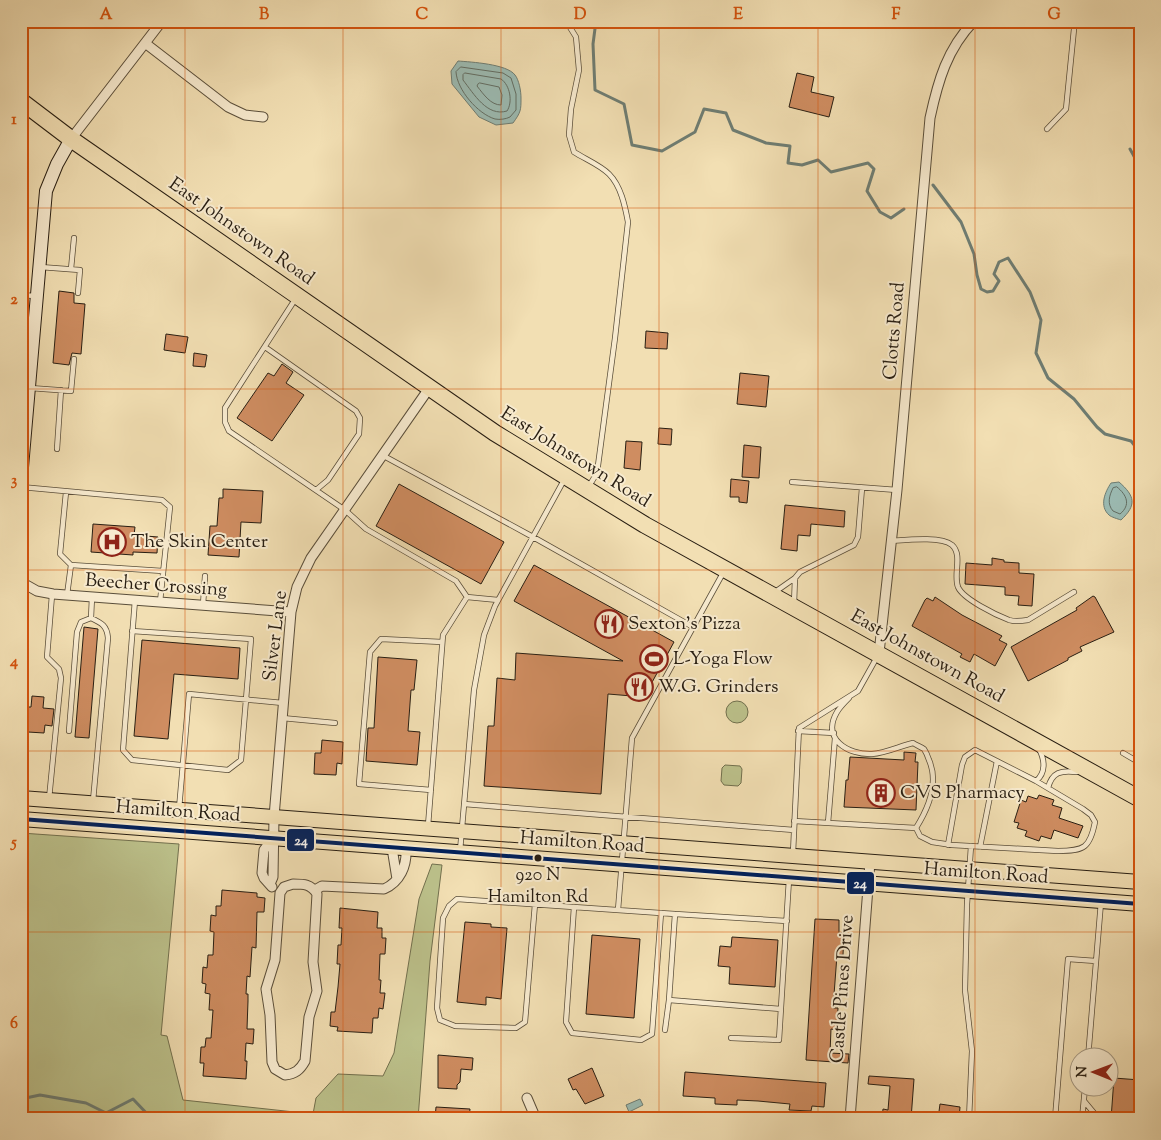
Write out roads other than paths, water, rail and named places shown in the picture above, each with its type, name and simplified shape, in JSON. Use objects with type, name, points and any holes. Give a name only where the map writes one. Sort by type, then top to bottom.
[{"type":"highway","name":"East Johnstown Road","points":[[21,101],[71,139],[495,434],[646,525],[1140,799]]},
{"type":"main road","name":"Hamilton Road","points":[[21,798],[1140,882]]},
{"type":"main road","name":"Hamilton Road","points":[[21,819],[1140,904]]},
{"type":"street","points":[[21,478],[22,446],[29,388],[27,340],[36,296],[46,191],[57,164],[71,139],[162,21]]},
{"type":"street","name":"Clotts Road","points":[[879,653],[897,490],[930,118],[938,84],[951,51],[965,30],[974,21]]},
{"type":"street","points":[[145,44],[228,107],[244,115],[262,117]]},
{"type":"street","name":"Silver Lane","points":[[273,838],[292,612],[297,587],[311,558],[430,388]]},
{"type":"street","name":"Beecher Crossing","points":[[21,582],[37,592],[52,594],[292,612]]},
{"type":"street","points":[[273,838],[264,850],[262,873],[264,878],[280,893]]},
{"type":"street","points":[[392,848],[397,880]]},
{"type":"street","points":[[315,890],[322,886],[384,889],[391,886],[401,875],[407,860],[406,849]]},
{"type":"street","name":"Castle Pines Drive","points":[[850,1119],[870,862]]},
{"type":"street","points":[[293,884],[306,884],[315,890],[317,894],[313,962],[317,991],[309,1017],[305,1061],[302,1067],[291,1074],[285,1075],[275,1069],[270,1054],[270,1014],[266,990],[275,960],[280,893],[284,887],[293,884]]},
{"type":"street","points":[[527,1098],[536,1119]]},
{"type":"lane","points":[[566,21],[576,37],[579,70],[571,110],[569,135],[574,152],[609,174],[618,187],[628,222],[597,473],[587,490]]},
{"type":"lane","points":[[1048,129],[1066,109],[1074,29],[1072,21]]},
{"type":"lane","points":[[71,270],[74,238]]},
{"type":"lane","points":[[38,267],[80,270],[78,293]]},
{"type":"lane","points":[[21,295],[36,296]]},
{"type":"lane","points":[[298,296],[225,408],[225,422],[229,431],[345,510],[366,529],[456,581],[467,597],[498,600]]},
{"type":"lane","points":[[265,347],[356,411],[360,418],[359,434],[328,480],[316,490]]},
{"type":"lane","points":[[29,388],[70,391],[74,359]]},
{"type":"lane","points":[[57,449],[61,390]]},
{"type":"lane","points":[[382,456],[533,537],[693,627]]},
{"type":"lane","points":[[460,853],[474,690],[484,635],[498,600],[566,476]]},
{"type":"lane","points":[[792,482],[897,490]]},
{"type":"lane","points":[[21,487],[162,500],[170,507],[160,602]]},
{"type":"lane","points":[[771,595],[795,578],[800,572],[854,545],[858,537],[862,488]]},
{"type":"lane","points":[[66,492],[60,554],[71,565],[163,571]]},
{"type":"lane","points":[[891,541],[942,540],[951,544],[956,550],[956,580],[958,588],[965,596],[1009,620],[1019,622],[1028,620],[1074,592]]},
{"type":"lane","points":[[67,595],[71,565]]},
{"type":"lane","points":[[618,910],[620,865],[632,738],[725,569]]},
{"type":"lane","points":[[202,606],[205,576]]},
{"type":"lane","points":[[794,607],[795,578]]},
{"type":"lane","points":[[49,800],[61,678],[59,669],[48,657],[52,594]]},
{"type":"lane","points":[[91,618],[92,597]]},
{"type":"lane","points":[[428,829],[443,635],[467,597]]},
{"type":"lane","points":[[132,631],[251,639],[241,760],[228,770],[132,760],[123,750],[132,631],[135,600]]},
{"type":"lane","points":[[69,731],[77,632],[81,622],[91,618],[102,623],[107,628],[108,638],[93,803]]},
{"type":"lane","points":[[431,790],[359,784],[370,652],[380,639],[442,642]]},
{"type":"lane","points":[[793,856],[798,728],[858,691],[879,653]]},
{"type":"lane","points":[[179,810],[189,694],[284,703]]},
{"type":"lane","points":[[828,823],[834,736],[832,725],[837,712],[852,694]]},
{"type":"lane","points":[[282,718],[335,722]]},
{"type":"lane","points":[[798,732],[834,736],[842,747],[854,753],[873,754],[913,743],[925,750],[931,765],[930,800],[923,818],[916,828]]},
{"type":"lane","points":[[1034,739],[1044,763],[1043,772],[1036,781]]},
{"type":"lane","points":[[916,828],[920,836],[932,842],[948,845],[1058,852],[1083,848],[1088,843],[1095,822],[1091,815],[1048,788],[975,750],[965,757],[948,845]]},
{"type":"lane","points":[[1122,753],[1140,763]]},
{"type":"lane","points":[[980,847],[997,761]]},
{"type":"lane","points":[[1048,788],[1052,777],[1064,770],[1096,774]]},
{"type":"lane","points":[[464,804],[794,830]]},
{"type":"lane","points":[[794,821],[916,828]]},
{"type":"lane","points":[[969,1119],[972,1051],[965,990],[971,846]]},
{"type":"lane","points":[[731,1038],[779,1040],[790,878]]},
{"type":"lane","points":[[535,904],[525,1022],[516,1028],[455,1026],[440,1020],[437,1008],[444,918],[449,906],[457,899],[535,904],[787,922]]},
{"type":"lane","points":[[1089,1048],[1101,901]]},
{"type":"lane","points":[[574,907],[566,1022],[572,1033],[641,1040],[652,1034],[661,913]]},
{"type":"lane","points":[[665,1030],[676,914]]},
{"type":"lane","points":[[1055,1119],[1068,959],[1096,961]]},
{"type":"lane","points":[[668,1000],[781,1009]]},
{"type":"lane","points":[[1082,1119],[1084,1098]]},
{"type":"lane","points":[[1084,1101],[1099,1119]]},
{"type":"water","points":[[458,61],[497,66],[511,71],[515,75],[520,89],[521,105],[513,123],[496,125],[479,117],[452,84],[451,71]]},
{"type":"water","points":[[1119,482],[1131,496],[1132,501],[1130,510],[1121,520],[1109,515],[1104,507],[1105,495],[1111,483]]},
{"type":"water","points":[[640,1099],[643,1105],[629,1112],[626,1105]]},
{"type":"waterway","points":[[596,21],[593,44],[595,90],[624,104],[632,145],[662,151],[695,132],[704,109],[726,113],[733,130],[766,143],[790,146],[788,163],[802,165],[818,160],[831,172],[868,163],[874,169],[867,191],[880,212],[891,218],[904,209]]},
{"type":"waterway","points":[[1130,149],[1140,167]]},
{"type":"waterway","points":[[933,185],[961,222],[974,254],[981,289],[987,292],[993,291],[999,281],[994,274],[999,262],[1008,258],[1030,292],[1041,320],[1036,353],[1048,378],[1074,399],[1105,434],[1131,441],[1140,455]]},
{"type":"waterway","points":[[21,1099],[40,1095],[86,1103],[106,1113],[133,1099],[152,1119]]},
{"type":"place","name":"The Skin Center","points":[[112,542]]},
{"type":"place","name":"Sexton’s Pizza","points":[[609,624]]},
{"type":"place","name":"L-Yoga Flow","points":[[654,659]]},
{"type":"place","name":"W.G. Grinders","points":[[639,687]]},
{"type":"place","name":"CVS Pharmacy","points":[[881,793]]},
{"type":"place","name":"920 N Hamilton Rd","points":[[538,858]]}]
